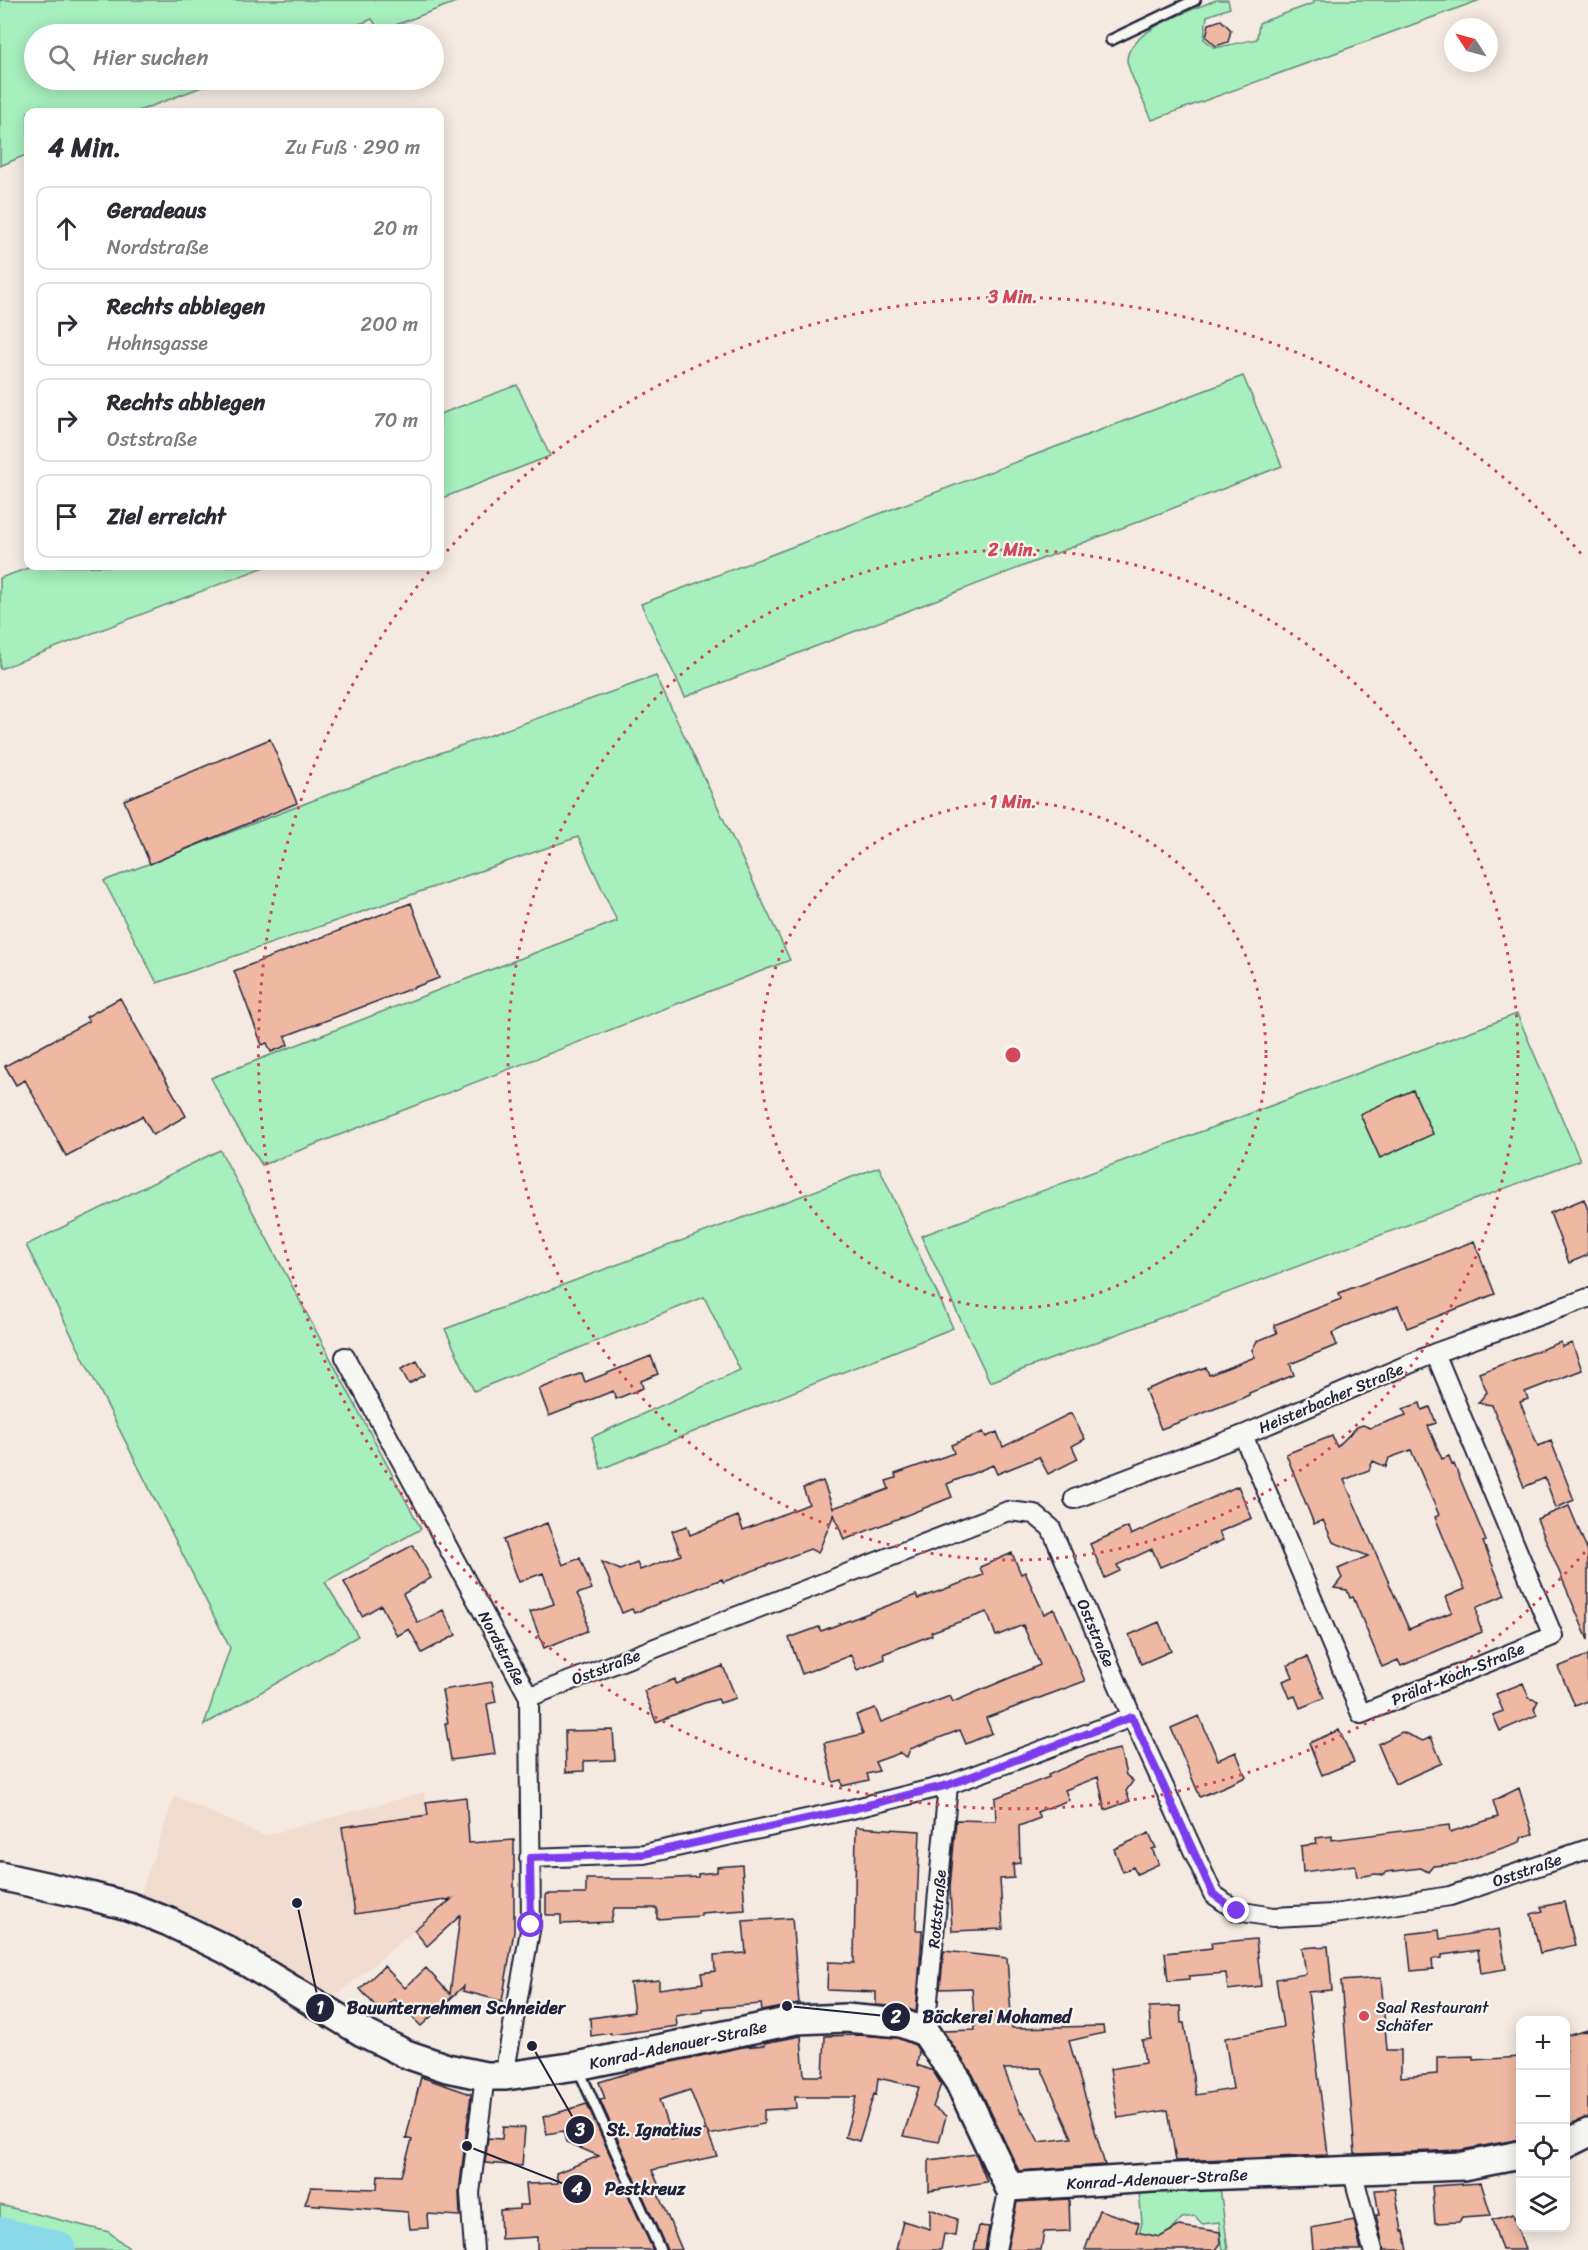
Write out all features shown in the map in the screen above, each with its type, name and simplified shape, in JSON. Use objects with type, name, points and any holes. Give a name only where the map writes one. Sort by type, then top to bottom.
[{"type":"main road","name":"Konrad-Adenauer-Straße","points":[[0,1876],[117,1903],[169,1922],[225,1949],[362,2032],[406,2055],[447,2068],[495,2076],[577,2066],[796,2020],[846,2018],[901,2023],[925,2032]]},
{"type":"main road","points":[[925,2032],[959,2082],[1009,2187]]},
{"type":"main road","points":[[1570,2142],[1588,2133]]},
{"type":"main road","name":"Konrad-Adenauer-Straße","points":[[1009,2187],[1152,2178],[1463,2166],[1516,2156]]},
{"type":"street","name":"Heisterbacher Straße","points":[[1074,1499],[1243,1435],[1435,1353],[1588,1298]]},
{"type":"street","name":"Prälat-Koch-Straße","points":[[1243,1435],[1361,1714],[1553,1636],[1435,1353]]},
{"type":"street","name":"Nordstraße","points":[[345,1357],[529,1697],[531,1925],[507,2059],[495,2076],[470,2193],[474,2250]]},
{"type":"street","name":"Oststraße","points":[[529,1697],[1008,1511],[1034,1514],[1051,1528],[1132,1717],[1213,1894],[1237,1911],[1273,1917],[1334,1914],[1450,1896],[1588,1849]]},
{"type":"street","points":[[530,1858],[644,1854],[852,1809],[948,1785],[1132,1717]]},
{"type":"street","name":"Rottstraße","points":[[925,2032],[948,1785]]},
{"type":"street","points":[[1352,2170],[1373,2250]]},
{"type":"street","points":[[996,2250],[1009,2187]]},
{"type":"lane","points":[[1111,40],[1195,0]]},
{"type":"lane","points":[[577,2066],[660,2250]]},
{"type":"shaded area","points":[[424,1792],[440,1909],[331,2000],[212,1928],[140,1896],[175,1796],[264,1836]]},
{"type":"green space","points":[[0,0],[461,0],[398,24],[375,24],[372,19],[360,24],[24,24],[24,90],[194,90],[146,108],[24,108],[24,156],[0,166]]},
{"type":"green space","points":[[1216,0],[1228,0],[1230,8],[1207,16],[1204,39],[1215,48],[1257,39],[1259,23],[1314,3],[1313,0],[1480,0],[1152,120],[1128,65],[1130,49],[1138,39],[1163,22]]},
{"type":"green space","points":[[1243,376],[1282,466],[685,697],[641,604]]},
{"type":"green space","points":[[517,385],[550,456],[444,497],[444,412]]},
{"type":"green space","points":[[24,570],[257,570],[0,669],[0,578]]},
{"type":"green space","points":[[656,676],[790,960],[262,1165],[234,1122],[211,1078],[617,921],[578,837],[157,983],[104,881],[392,770]]},
{"type":"green space","points":[[1517,1014],[1580,1160],[990,1382],[921,1236]]},
{"type":"green space","points":[[220,1150],[421,1529],[325,1582],[358,1636],[204,1725],[230,1648],[26,1245]]},
{"type":"green space","points":[[879,1167],[953,1328],[601,1469],[592,1437],[740,1370],[704,1297],[474,1391],[445,1329]]},
{"type":"green space","points":[[1220,2187],[1228,2250],[1223,2250],[1219,2222],[1202,2224],[1195,2216],[1182,2218],[1168,2234],[1154,2241],[1138,2236],[1142,2223],[1139,2191]]},
{"type":"green space","points":[[0,2205],[109,2232],[131,2250],[0,2250]]},
{"type":"building","points":[[1221,20],[1231,30],[1228,42],[1216,46],[1206,37],[1209,24]]},
{"type":"building","points":[[270,739],[297,803],[150,864],[124,800]]},
{"type":"building","points":[[411,903],[439,978],[285,1036],[288,1045],[271,1052],[267,1043],[262,1045],[234,971]]},
{"type":"building","points":[[120,998],[186,1116],[153,1135],[142,1116],[66,1156],[25,1080],[16,1085],[5,1066],[89,1021],[86,1017]]},
{"type":"building","points":[[1413,1090],[1433,1134],[1380,1158],[1360,1114]]},
{"type":"building","points":[[1584,1199],[1588,1210],[1588,1255],[1569,1263],[1550,1213]]},
{"type":"building","points":[[1474,1241],[1495,1294],[1407,1328],[1398,1306],[1350,1324],[1332,1333],[1337,1345],[1290,1364],[1294,1375],[1249,1393],[1238,1400],[1161,1429],[1145,1390],[1206,1367],[1209,1375],[1255,1357],[1252,1350],[1257,1341],[1277,1333],[1274,1325],[1341,1299],[1339,1293]]},
{"type":"building","points":[[1561,1342],[1562,1347],[1572,1343],[1582,1370],[1525,1392],[1528,1399],[1520,1402],[1538,1446],[1551,1441],[1574,1500],[1556,1508],[1545,1478],[1524,1487],[1492,1405],[1478,1403],[1487,1392],[1479,1373]]},
{"type":"building","points":[[651,1356],[658,1374],[641,1381],[643,1388],[616,1399],[613,1391],[549,1416],[539,1389],[582,1373],[585,1382]]},
{"type":"building","points":[[417,1361],[425,1375],[409,1384],[401,1369]]},
{"type":"building","points":[[1420,1403],[1422,1410],[1430,1407],[1436,1423],[1428,1426],[1442,1459],[1449,1456],[1452,1465],[1454,1464],[1486,1541],[1483,1542],[1505,1595],[1477,1607],[1482,1632],[1401,1666],[1398,1660],[1382,1667],[1353,1597],[1350,1598],[1347,1590],[1334,1588],[1342,1578],[1338,1569],[1368,1556],[1333,1542],[1323,1520],[1314,1524],[1286,1454],[1332,1436],[1337,1447],[1357,1427],[1363,1425],[1370,1428],[1406,1415],[1403,1409]],"holes":[[[1411,1450],[1439,1515],[1435,1517],[1465,1589],[1446,1597],[1452,1612],[1409,1629],[1344,1480],[1369,1470],[1373,1461],[1386,1467],[1389,1458]]]},
{"type":"building","points":[[1071,1413],[1085,1439],[1072,1446],[1078,1459],[1048,1474],[1039,1457],[997,1474],[993,1465],[947,1484],[952,1497],[844,1540],[834,1514],[818,1553],[810,1549],[723,1582],[722,1579],[634,1613],[632,1609],[622,1613],[602,1562],[620,1570],[637,1563],[640,1570],[681,1555],[672,1531],[687,1526],[690,1535],[738,1516],[743,1530],[809,1504],[803,1488],[823,1481],[833,1508],[851,1503],[889,1489],[886,1481],[896,1478],[895,1474],[954,1453],[951,1445],[983,1432],[986,1437],[997,1432],[1003,1447]]},
{"type":"building","points":[[1238,1486],[1252,1518],[1219,1532],[1223,1540],[1160,1567],[1152,1549],[1117,1565],[1120,1571],[1105,1578],[1090,1544],[1128,1527],[1131,1535]]},
{"type":"building","points":[[1569,1506],[1588,1552],[1588,1640],[1537,1519]]},
{"type":"building","points":[[547,1523],[563,1565],[580,1558],[592,1589],[577,1594],[586,1611],[587,1631],[544,1648],[530,1612],[554,1604],[543,1573],[519,1582],[503,1540]]},
{"type":"building","points":[[413,1545],[431,1578],[403,1594],[418,1623],[443,1610],[456,1635],[422,1653],[409,1629],[397,1636],[381,1605],[362,1616],[344,1582]]},
{"type":"building","points":[[1012,1553],[1021,1574],[1025,1572],[1044,1614],[1054,1609],[1085,1681],[986,1718],[992,1733],[966,1744],[960,1730],[910,1749],[907,1757],[900,1753],[875,1762],[879,1771],[867,1774],[869,1780],[842,1786],[841,1780],[833,1782],[824,1743],[863,1734],[856,1715],[875,1708],[881,1722],[950,1696],[953,1702],[1040,1665],[1023,1625],[996,1636],[987,1612],[931,1632],[932,1635],[883,1654],[885,1659],[857,1670],[851,1655],[802,1674],[789,1638],[819,1627],[821,1631],[916,1595],[918,1599],[983,1575],[980,1567]]},
{"type":"building","points":[[1159,1622],[1171,1651],[1141,1664],[1129,1635]]},
{"type":"building","points":[[1588,1655],[1588,1701],[1575,1706],[1558,1667]]},
{"type":"building","points":[[1307,1657],[1324,1698],[1300,1708],[1295,1696],[1290,1698],[1283,1681],[1293,1677],[1288,1665]]},
{"type":"building","points":[[723,1666],[736,1698],[720,1703],[718,1699],[704,1703],[656,1722],[644,1691],[675,1679],[676,1684]]},
{"type":"building","points":[[492,1682],[496,1702],[487,1704],[495,1754],[451,1760],[442,1690]]},
{"type":"building","points":[[1523,1683],[1529,1698],[1538,1701],[1534,1709],[1537,1715],[1500,1731],[1493,1715],[1503,1711],[1496,1694]]},
{"type":"building","points":[[1199,1716],[1218,1760],[1236,1752],[1246,1777],[1200,1797],[1171,1728]]},
{"type":"building","points":[[613,1730],[615,1760],[584,1761],[584,1771],[566,1772],[565,1731]]},
{"type":"building","points":[[1339,1730],[1354,1762],[1322,1775],[1309,1743]]},
{"type":"building","points":[[1402,1732],[1423,1741],[1431,1737],[1442,1763],[1395,1784],[1378,1744]]},
{"type":"building","points":[[1120,1749],[1126,1775],[1133,1781],[1126,1791],[1130,1801],[1105,1810],[1098,1777],[1065,1790],[1069,1800],[1037,1812],[1040,1818],[1019,1826],[1020,1863],[1013,1864],[1014,1878],[1000,1879],[1003,1929],[952,1931],[950,1888],[956,1820],[996,1821],[995,1798],[1049,1777],[1048,1775],[1092,1755]]},
{"type":"building","points":[[1519,1788],[1533,1834],[1522,1837],[1520,1842],[1457,1864],[1433,1866],[1428,1872],[1421,1868],[1357,1877],[1355,1865],[1303,1872],[1301,1846],[1317,1844],[1316,1838],[1332,1836],[1332,1840],[1449,1825],[1450,1832],[1498,1817],[1493,1801]]},
{"type":"building","points":[[466,1797],[469,1843],[514,1840],[514,1932],[502,2001],[463,1991],[464,1986],[421,2026],[394,1999],[381,2012],[360,1989],[384,1966],[405,1988],[426,1968],[450,1994],[460,1916],[427,1946],[414,1930],[452,1899],[355,1914],[342,1827],[428,1815],[426,1802]]},
{"type":"building","points":[[856,1827],[920,1831],[916,1930],[922,1930],[916,2012],[903,2007],[876,2005],[876,1992],[827,1990],[828,1962],[854,1963]]},
{"type":"building","points":[[1149,1833],[1156,1848],[1152,1849],[1159,1864],[1137,1874],[1133,1867],[1123,1872],[1114,1849]]},
{"type":"building","points":[[742,1865],[745,1910],[657,1919],[657,1908],[614,1908],[611,1922],[561,1924],[561,1915],[546,1915],[546,1894],[586,1894],[586,1879],[698,1877],[698,1874],[717,1872],[717,1867]]},
{"type":"building","points":[[1564,1902],[1575,1945],[1540,1953],[1531,1914],[1543,1911],[1541,1907]]},
{"type":"building","points":[[792,1918],[799,2004],[762,2011],[761,2004],[702,2009],[703,2012],[676,2016],[677,2026],[591,2036],[590,2018],[634,2012],[630,1983],[659,1980],[659,1989],[703,1983],[701,1973],[715,1971],[714,1955],[746,1953],[743,1921]]},
{"type":"building","points":[[1499,1929],[1506,1969],[1481,1973],[1478,1950],[1442,1955],[1442,1958],[1432,1959],[1433,1969],[1411,1971],[1407,1934],[1439,1930],[1440,1939]]},
{"type":"building","points":[[1256,1939],[1261,1986],[1228,1990],[1226,1973],[1189,1976],[1189,1979],[1168,1981],[1165,1953],[1212,1948],[1211,1943]]},
{"type":"building","points":[[1328,1946],[1332,1990],[1308,1992],[1328,2155],[1176,2161],[1168,2110],[1118,2118],[1110,2069],[1145,2063],[1142,2040],[1151,2039],[1149,2007],[1180,2006],[1181,2023],[1184,2023],[1196,2095],[1233,2089],[1225,2038],[1283,2027],[1276,1979],[1306,1974],[1302,1948]]},
{"type":"building","points":[[944,1951],[1007,1958],[1012,2028],[1103,2026],[1104,2033],[1069,2041],[1105,2165],[1019,2171],[973,2075],[943,2031],[975,2030],[972,1988],[940,1989]],"holes":[[[1041,2068],[1072,2138],[1039,2142],[1023,2112],[1021,2113],[1004,2069]]]},
{"type":"building","points":[[1381,1978],[1387,2050],[1401,2050],[1401,2077],[1437,2074],[1437,2057],[1473,2056],[1473,2060],[1516,2057],[1516,2140],[1461,2150],[1355,2154],[1341,1981]]},
{"type":"building","points":[[1588,2030],[1588,2117],[1570,2124],[1570,2070],[1570,2035]]},
{"type":"building","points":[[860,2035],[897,2038],[915,2045],[919,2051],[917,2065],[933,2071],[941,2084],[933,2107],[946,2116],[939,2142],[903,2136],[919,2087],[878,2078],[876,2095],[874,2094],[859,2141],[845,2137],[856,2097],[795,2097],[796,2108],[764,2110],[764,2124],[709,2135],[707,2131],[717,2156],[652,2170],[659,2186],[655,2187],[682,2250],[667,2250],[600,2100],[605,2099],[599,2082],[648,2067],[801,2036],[804,2076],[823,2076],[825,2036]],"holes":[[[690,2090],[706,2130],[672,2139],[659,2100]]]},
{"type":"building","points":[[421,2077],[471,2094],[459,2192],[460,2216],[427,2214],[428,2228],[410,2229],[408,2212],[305,2204],[311,2187],[377,2189],[378,2175],[401,2176],[412,2140],[406,2138]]},
{"type":"building","points":[[587,2104],[653,2250],[537,2250],[537,2237],[501,2239],[500,2210],[519,2209],[519,2205],[528,2205],[526,2184],[558,2183],[556,2173],[599,2156],[566,2142],[563,2131],[547,2134],[543,2117]]},
{"type":"building","points":[[503,2127],[525,2128],[522,2166],[485,2163],[488,2138],[502,2139]]},
{"type":"building","points":[[976,2154],[987,2182],[929,2191],[929,2160]]},
{"type":"building","points":[[1481,2183],[1491,2215],[1462,2217],[1459,2222],[1435,2223],[1432,2186]]},
{"type":"building","points":[[1395,2189],[1402,2231],[1404,2231],[1408,2250],[1384,2250],[1376,2215],[1379,2215],[1375,2190]]},
{"type":"building","points":[[1069,2199],[1070,2231],[1044,2232],[1041,2250],[1007,2250],[1017,2202]]},
{"type":"building","points":[[930,2209],[957,2219],[955,2236],[944,2234],[941,2250],[896,2250],[903,2221],[930,2229]]},
{"type":"building","points":[[1099,2210],[1139,2223],[1136,2232],[1160,2237],[1179,2226],[1220,2232],[1221,2243],[1216,2250],[1085,2250]]},
{"type":"building","points":[[1513,2214],[1516,2232],[1519,2232],[1525,2250],[1502,2250],[1492,2220]]},
{"type":"building","points":[[1354,2220],[1361,2250],[1313,2250],[1311,2228]]},
{"type":"building","points":[[979,2226],[989,2227],[985,2250],[974,2250]]},
{"type":"waterway","points":[[0,2236],[57,2250]]},
{"type":"place","name":"Bauunternehmen Schneider","points":[[297,1903]]},
{"type":"place","name":"Bäckerei Mohamed","points":[[787,2006]]},
{"type":"place","name":"Saal Restaurant Schäfer","points":[[1364,2016]]},
{"type":"place","name":"St. Ignatius","points":[[532,2046]]},
{"type":"place","name":"Pestkreuz","points":[[467,2146]]},
{"type":"route","points":[[531,1925],[530,1858],[644,1854],[852,1809],[948,1785],[1132,1717],[1213,1894],[1237,1911]]}]
